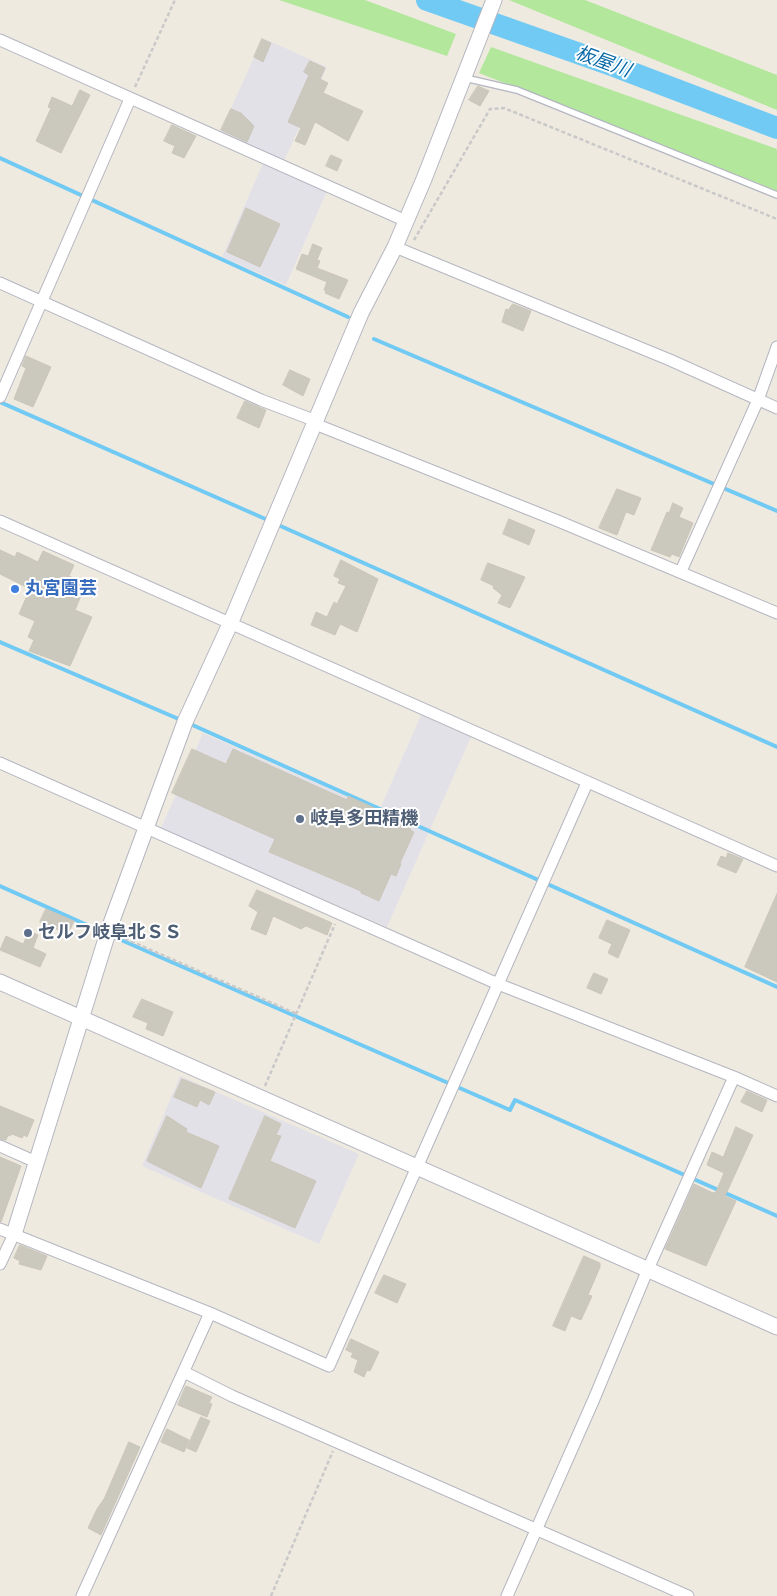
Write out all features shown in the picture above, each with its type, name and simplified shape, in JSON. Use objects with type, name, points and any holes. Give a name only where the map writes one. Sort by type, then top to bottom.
[{"type":"street","points":[[0,1264],[7,1232],[36,1162],[108,931],[185,722],[230,624],[361,313],[400,249],[406,221],[424,180],[494,0]]},
{"type":"street","points":[[0,40],[406,221]]},
{"type":"street","points":[[0,397],[130,99]]},
{"type":"street","points":[[400,249],[661,356],[777,408]]},
{"type":"street","points":[[0,283],[42,300],[315,423],[681,571],[777,613]]},
{"type":"street","points":[[681,571],[758,400],[777,347]]},
{"type":"street","points":[[0,520],[777,866]]},
{"type":"street","points":[[0,763],[498,984],[734,1077],[777,1096]]},
{"type":"street","points":[[7,1232],[210,1313],[329,1366],[587,782]]},
{"type":"street","points":[[0,982],[777,1326]]},
{"type":"street","points":[[507,1596],[648,1269],[734,1077]]},
{"type":"street","points":[[0,1146],[36,1162]]},
{"type":"street","points":[[82,1596],[210,1313]]},
{"type":"street","points":[[184,1372],[232,1396],[688,1596]]},
{"type":"lane","points":[[465,72],[517,90],[777,195]]},
{"type":"path","points":[[130,99],[175,0]]},
{"type":"path","points":[[400,249],[412,244],[490,108],[504,108],[777,219]]},
{"type":"path","points":[[260,1097],[340,914]]},
{"type":"path","points":[[108,931],[296,1014]]},
{"type":"path","points":[[270,1596],[337,1441]]},
{"type":"shaded area","points":[[263,38],[327,67],[284,161],[220,132]]},
{"type":"shaded area","points":[[264,161],[328,189],[286,285],[222,257]]},
{"type":"shaded area","name":"岐阜多田精機","points":[[421,715],[471,737],[387,927],[161,828],[203,733],[379,811]]},
{"type":"shaded area","points":[[180,1076],[359,1154],[319,1244],[142,1166]]},
{"type":"green space","points":[[279,0],[365,0],[456,34],[447,56]]},
{"type":"green space","points":[[509,0],[585,0],[777,75],[777,110]]},
{"type":"green space","points":[[491,47],[777,149],[777,191],[479,73]]},
{"type":"building","points":[[262,39],[271,43],[263,62],[254,57]]},
{"type":"building","points":[[310,61],[325,68],[320,79],[328,83],[323,93],[363,111],[348,141],[315,122],[305,145],[295,141],[301,128],[288,122],[309,75],[304,72]]},
{"type":"building","points":[[478,86],[489,91],[480,106],[469,100]]},
{"type":"building","points":[[80,90],[90,95],[61,153],[36,141],[51,108],[48,107],[52,97],[72,106]]},
{"type":"building","points":[[231,109],[241,113],[254,126],[247,142],[221,130]]},
{"type":"building","points":[[172,125],[196,136],[184,158],[172,153],[175,146],[164,141]]},
{"type":"building","points":[[331,155],[342,160],[337,171],[326,166]]},
{"type":"building","points":[[246,208],[280,224],[260,267],[227,252]]},
{"type":"building","points":[[313,244],[322,248],[317,260],[320,261],[317,268],[348,280],[339,299],[325,293],[326,291],[324,290],[327,282],[296,269],[302,254],[308,256]]},
{"type":"building","points":[[513,304],[531,311],[523,331],[502,322],[506,309],[508,310]]},
{"type":"building","points":[[26,356],[51,367],[33,407],[14,399],[26,368],[22,366]]},
{"type":"building","points":[[290,370],[310,379],[303,396],[283,385]]},
{"type":"building","points":[[245,401],[266,410],[259,428],[237,418]]},
{"type":"building","points":[[617,489],[641,498],[634,515],[626,512],[617,535],[599,528]]},
{"type":"building","points":[[673,503],[683,508],[679,517],[693,523],[679,557],[672,554],[670,557],[651,550],[667,512],[669,513]]},
{"type":"building","points":[[509,519],[535,530],[529,545],[503,534]]},
{"type":"building","points":[[0,550],[15,557],[17,552],[38,562],[43,551],[74,565],[69,576],[86,584],[75,610],[92,617],[70,666],[29,651],[34,640],[28,637],[35,621],[19,614],[30,589],[0,574]]},
{"type":"building","points":[[341,560],[378,579],[357,632],[340,624],[335,635],[311,625],[316,612],[327,617],[334,602],[337,604],[346,586],[338,583],[340,579],[334,576]]},
{"type":"building","points":[[488,563],[525,577],[510,608],[498,603],[502,595],[493,588],[494,586],[481,580]]},
{"type":"building","points":[[192,749],[226,764],[233,749],[347,800],[348,796],[412,825],[410,830],[414,832],[396,876],[391,874],[379,901],[361,893],[361,891],[269,852],[275,839],[172,793]]},
{"type":"building","points":[[728,853],[743,859],[736,873],[717,865],[721,856],[726,858]]},
{"type":"building","points":[[257,890],[332,923],[327,935],[306,926],[301,929],[273,916],[266,935],[251,929],[258,912],[249,906]]},
{"type":"building","points":[[777,894],[777,982],[745,967]]},
{"type":"building","points":[[46,909],[74,921],[68,934],[40,922]]},
{"type":"building","points":[[607,920],[630,930],[618,958],[608,953],[612,944],[599,938]]},
{"type":"building","points":[[29,931],[38,935],[33,948],[46,954],[40,967],[0,950],[6,936],[23,944]]},
{"type":"building","points":[[594,973],[608,979],[601,994],[587,988]]},
{"type":"building","points":[[142,999],[173,1012],[163,1036],[146,1029],[148,1023],[133,1017]]},
{"type":"building","points":[[182,1079],[215,1092],[209,1105],[200,1100],[197,1107],[174,1097]]},
{"type":"building","points":[[747,1091],[767,1100],[762,1112],[741,1102]]},
{"type":"building","points":[[0,1106],[34,1120],[27,1137],[24,1135],[22,1138],[12,1134],[8,1135],[6,1140],[0,1139]]},
{"type":"building","points":[[167,1116],[187,1129],[186,1132],[219,1146],[201,1188],[147,1161]]},
{"type":"building","points":[[265,1116],[281,1124],[276,1135],[281,1136],[270,1161],[316,1181],[295,1228],[229,1199]]},
{"type":"building","points":[[736,1127],[753,1135],[725,1196],[736,1201],[706,1266],[665,1249],[694,1184],[713,1193],[716,1192],[724,1173],[707,1165],[712,1152],[723,1157]]},
{"type":"building","points":[[0,1157],[21,1166],[1,1222],[0,1222]]},
{"type":"building","points":[[20,1245],[47,1256],[41,1270],[19,1264],[20,1261],[14,1258]]},
{"type":"building","points":[[584,1256],[600,1263],[600,1267],[588,1295],[592,1296],[581,1320],[571,1316],[565,1331],[553,1326]]},
{"type":"building","points":[[384,1275],[406,1284],[397,1303],[375,1293]]},
{"type":"building","points":[[351,1339],[379,1352],[370,1371],[367,1370],[364,1377],[354,1372],[358,1360],[351,1357],[353,1353],[346,1350]]},
{"type":"building","points":[[186,1386],[212,1397],[209,1403],[212,1404],[207,1417],[178,1405]]},
{"type":"building","points":[[201,1417],[210,1421],[196,1452],[187,1448]]},
{"type":"building","points":[[167,1429],[189,1440],[184,1452],[161,1442]]},
{"type":"building","points":[[129,1442],[140,1447],[101,1535],[88,1528],[104,1499]]},
{"type":"waterway","name":"板屋川","points":[[427,0],[614,66],[777,128]]},
{"type":"waterway","points":[[0,158],[348,317]]},
{"type":"waterway","points":[[374,339],[777,511]]},
{"type":"waterway","points":[[0,402],[270,521]]},
{"type":"waterway","points":[[276,524],[777,747]]},
{"type":"waterway","points":[[0,642],[181,720]]},
{"type":"waterway","points":[[188,723],[777,987]]},
{"type":"waterway","points":[[0,886],[105,933]]},
{"type":"waterway","points":[[112,936],[510,1110],[515,1100],[777,1216]]},
{"type":"place","name":"丸宮園芸","points":[[15,589]]},
{"type":"place","name":"岐阜多田精機","points":[[300,819]]},
{"type":"place","name":"セルフ岐阜北ＳＳ","points":[[28,933]]}]
